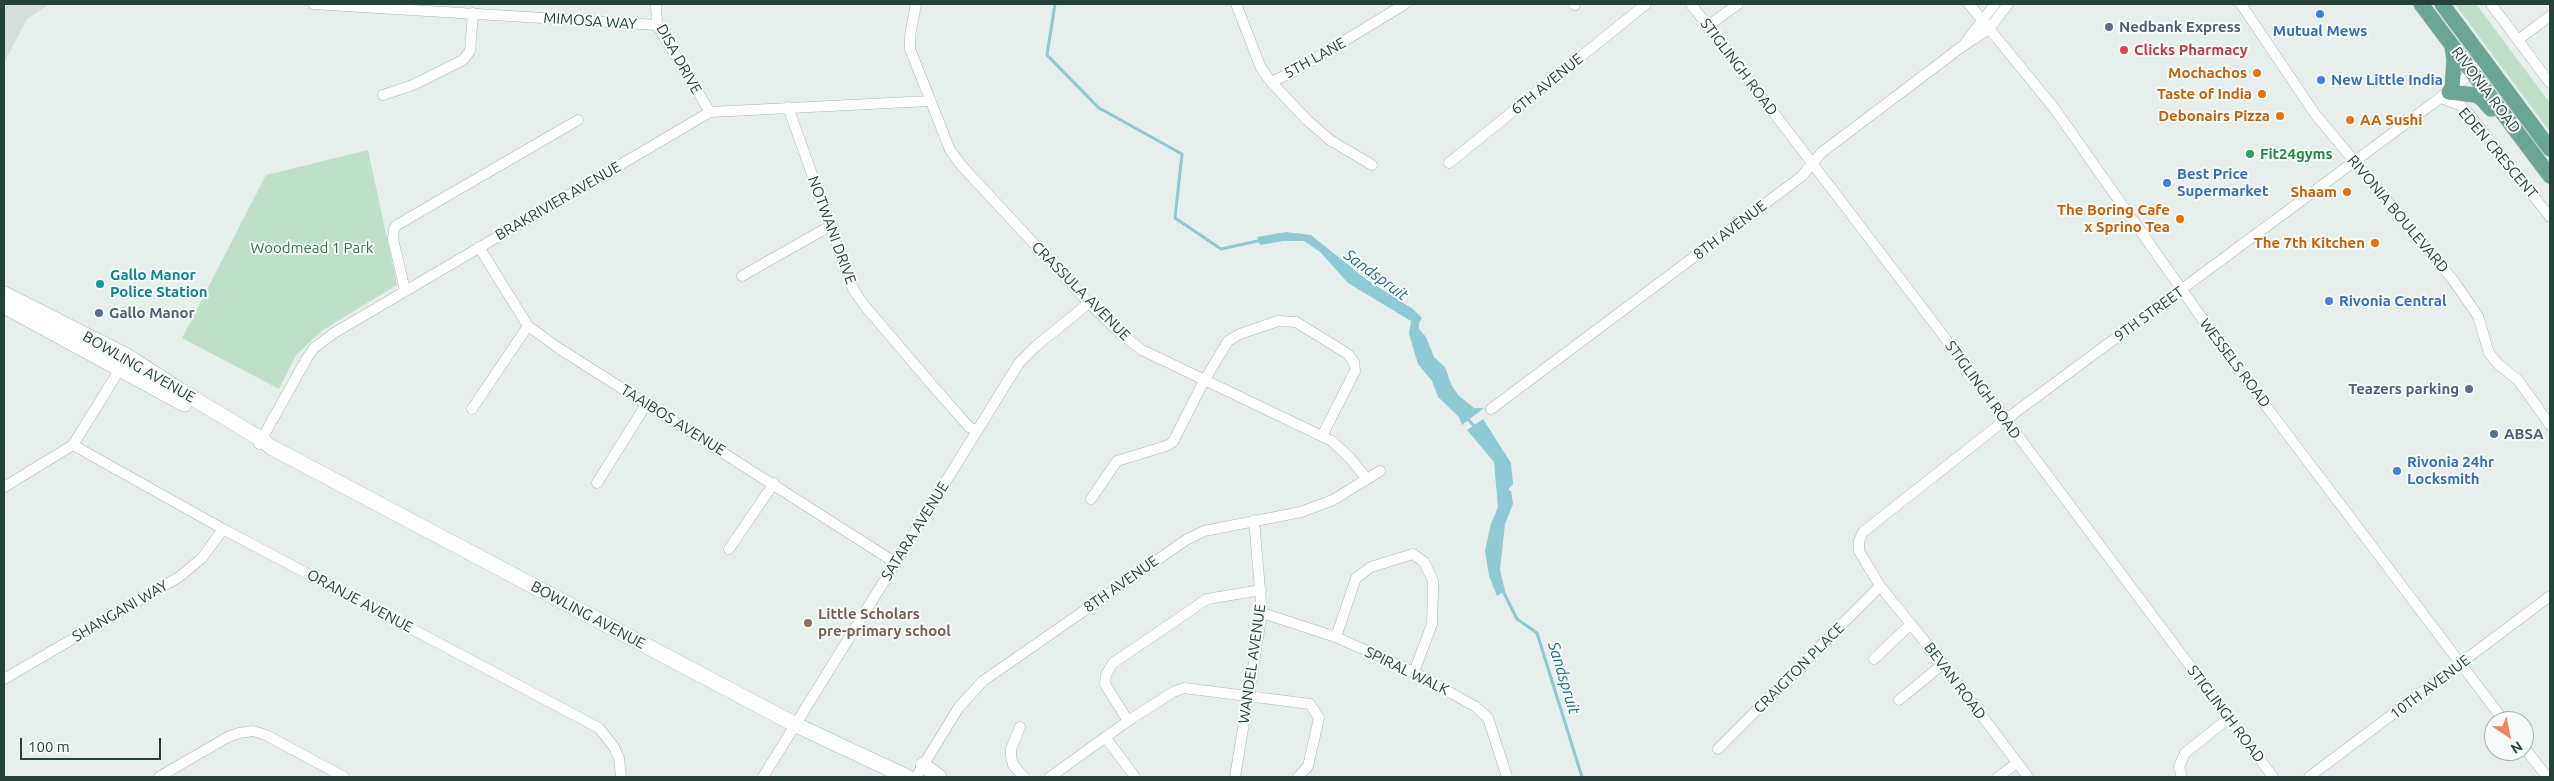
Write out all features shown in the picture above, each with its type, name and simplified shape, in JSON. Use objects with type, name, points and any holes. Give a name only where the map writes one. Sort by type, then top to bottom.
[{"type":"main road","name":"RIVONIA ROAD","points":[[2421,4],[2550,176]]},
{"type":"main road","name":"RIVONIA ROAD","points":[[2442,4],[2550,149]]},
{"type":"main road","points":[[2451,44],[2454,60],[2447,93],[2467,93],[2481,98],[2516,140],[2535,155]]},
{"type":"main road","name":"BOWLING AVENUE","points":[[4,294],[127,356],[264,443]]},
{"type":"main road","name":"BOWLING AVENUE","points":[[4,306],[119,370],[264,443],[794,724],[907,777]]},
{"type":"main road","points":[[920,771],[939,777]]},
{"type":"street","name":"MIMOSA WAY","points":[[313,4],[657,25]]},
{"type":"street","name":"DISA DRIVE","points":[[656,4],[657,25],[710,112]]},
{"type":"street","name":"CRASSULA AVENUE","points":[[916,4],[909,45],[930,101],[956,160],[1089,303],[1121,334],[1142,350],[1332,441],[1350,458],[1367,479]]},
{"type":"street","name":"5TH LANE","points":[[1236,4],[1261,68],[1271,82],[1293,72],[1405,4]]},
{"type":"street","name":"6TH AVENUE","points":[[1449,163],[1646,4]]},
{"type":"street","name":"STIGLINGH ROAD","points":[[1691,4],[2273,777]]},
{"type":"street","points":[[1708,26],[1738,4]]},
{"type":"street","name":"WESSELS ROAD","points":[[1969,4],[2054,108],[2181,291],[2496,711]]},
{"type":"street","name":"8TH AVENUE","points":[[1964,45],[1995,4]]},
{"type":"street","points":[[1989,29],[2008,4]]},
{"type":"street","name":"RIVONIA BOULEVARD","points":[[2241,4],[2315,114],[2453,280],[2478,316],[2489,353],[2499,365],[2518,380],[2550,425]]},
{"type":"street","points":[[2491,4],[2550,83]]},
{"type":"street","points":[[383,95],[413,85],[463,60],[470,51],[473,13]]},
{"type":"street","points":[[2518,40],[2550,16]]},
{"type":"street","name":"8TH AVENUE","points":[[1491,409],[1759,209],[1802,176],[1821,153],[1964,45],[1989,29]]},
{"type":"street","name":"9TH STREET","points":[[1880,586],[1859,551],[1858,541],[1863,532],[2005,420],[2447,93],[2485,62]]},
{"type":"street","points":[[1271,82],[1307,120],[1330,140],[1372,165]]},
{"type":"street","name":"EDEN CRESCENT","points":[[2447,93],[2469,114],[2550,217]]},
{"type":"street","name":"BRAKRIVIER AVENUE","points":[[264,443],[314,348],[334,333],[710,112],[930,101]]},
{"type":"street","name":"NOTWANI DRIVE","points":[[788,107],[847,276],[864,305],[969,427],[977,432]]},
{"type":"street","points":[[405,290],[393,239],[394,229],[397,226],[578,120]]},
{"type":"street","points":[[742,276],[830,226]]},
{"type":"street","name":"TAAIBOS AVENUE","points":[[479,247],[528,326],[560,349],[774,483],[896,563]]},
{"type":"street","name":"SATARA AVENUE","points":[[763,777],[794,724],[1019,363],[1036,346],[1089,303]]},
{"type":"street","points":[[1091,499],[1117,461],[1166,446],[1173,442],[1224,346],[1234,337],[1278,321],[1296,322],[1348,354],[1356,366],[1322,436]]},
{"type":"street","points":[[472,409],[528,326]]},
{"type":"street","points":[[5,483],[73,444],[127,356]]},
{"type":"street","points":[[597,483],[647,403]]},
{"type":"street","name":"ORANJE AVENUE","points":[[73,444],[224,529],[599,728],[614,747],[619,758],[621,777]]},
{"type":"street","name":"8TH AVENUE","points":[[920,771],[965,700],[1000,668],[1186,540],[1204,531],[1301,512],[1334,500],[1380,471]]},
{"type":"street","points":[[729,549],[774,483]]},
{"type":"street","name":"WANDEL AVENUE","points":[[1235,777],[1262,613],[1254,520]]},
{"type":"street","name":"SHANGANI WAY","points":[[4,678],[179,577],[196,564],[224,529]]},
{"type":"street","points":[[1336,637],[1356,578],[1371,567],[1394,558],[1410,554],[1417,556],[1424,562],[1433,581],[1433,608],[1431,631],[1414,672]]},
{"type":"street","name":"BEVAN ROAD","points":[[1880,586],[1943,664],[2028,777]]},
{"type":"street","name":"CRAIGTON PLACE","points":[[1718,749],[1880,586]]},
{"type":"street","points":[[1128,721],[1105,684],[1106,675],[1113,663],[1207,599],[1261,590]]},
{"type":"street","name":"10TH AVENUE","points":[[2310,777],[2550,596]]},
{"type":"street","name":"SPIRAL WALK","points":[[1262,613],[1336,637],[1414,672],[1476,707],[1486,715],[1507,777]]},
{"type":"street","points":[[1874,659],[1911,624]]},
{"type":"street","points":[[1899,700],[1943,664]]},
{"type":"street","points":[[1050,777],[1128,721],[1178,689],[1310,704],[1319,718],[1308,766],[1298,777]]},
{"type":"street","points":[[2182,777],[2180,763],[2186,753],[2229,718]]},
{"type":"street","points":[[1020,727],[1011,748],[1011,756],[1013,765],[1024,777]]},
{"type":"street","points":[[159,777],[226,738],[239,733],[253,731],[266,735],[344,777]]},
{"type":"street","points":[[1105,737],[1135,777]]},
{"type":"street","points":[[2534,760],[2547,777]]},
{"type":"street","points":[[1998,777],[2017,763]]},
{"type":"shaded area","points":[[4,4],[50,4],[27,19],[4,63]]},
{"type":"green space","points":[[2455,4],[2476,4],[2550,103],[2550,132]]},
{"type":"green space","name":"Woodmead 1 Park","points":[[368,150],[397,285],[323,330],[296,355],[279,389],[182,338],[266,175]]},
{"type":"water","points":[[1286,232],[1311,235],[1367,280],[1413,309],[1422,318],[1419,323],[1419,329],[1426,337],[1434,357],[1445,367],[1451,384],[1458,395],[1474,408],[1484,408],[1462,425],[1459,417],[1438,397],[1432,381],[1418,364],[1409,334],[1411,321],[1348,283],[1320,252],[1304,241],[1284,241],[1260,245],[1257,237]]},
{"type":"water","points":[[1483,419],[1511,463],[1513,484],[1508,490],[1511,491],[1513,504],[1505,524],[1500,570],[1505,591],[1497,596],[1489,576],[1485,551],[1491,524],[1498,507],[1494,462],[1467,430]]},
{"type":"waterway","name":"Sandspruit","points":[[1055,4],[1047,55],[1099,108],[1182,154],[1175,218],[1221,249],[1262,240]]},
{"type":"waterway","name":"Sandspruit","points":[[1466,417],[1475,427]]},
{"type":"waterway","name":"Sandspruit","points":[[1502,589],[1517,619],[1537,633],[1582,777]]},
{"type":"place","name":"Mutual Mews","points":[[2320,14]]},
{"type":"place","name":"Nedbank Express","points":[[2109,27]]},
{"type":"place","name":"Clicks Pharmacy","points":[[2124,50]]},
{"type":"place","name":"Mochachos","points":[[2257,73]]},
{"type":"place","name":"New Little India","points":[[2321,80]]},
{"type":"place","name":"Taste of India","points":[[2262,94]]},
{"type":"place","name":"Debonairs Pizza","points":[[2280,116]]},
{"type":"place","name":"AA Sushi","points":[[2350,120]]},
{"type":"place","name":"Fit24gyms","points":[[2250,154]]},
{"type":"place","name":"Best Price Supermarket","points":[[2167,183]]},
{"type":"place","name":"Shaam","points":[[2347,192]]},
{"type":"place","name":"The Boring Cafe x Sprino Tea","points":[[2180,219]]},
{"type":"place","name":"The 7th Kitchen","points":[[2375,243]]},
{"type":"place","name":"Gallo Manor Police Station","points":[[100,284]]},
{"type":"place","name":"Rivonia Central","points":[[2329,301]]},
{"type":"place","name":"Gallo Manor","points":[[99,313]]},
{"type":"place","name":"Teazers parking","points":[[2469,389]]},
{"type":"place","name":"ABSA","points":[[2494,434]]},
{"type":"place","name":"Rivonia 24hr Locksmith","points":[[2397,471]]},
{"type":"place","name":"Little Scholars pre-primary school","points":[[808,623]]}]
